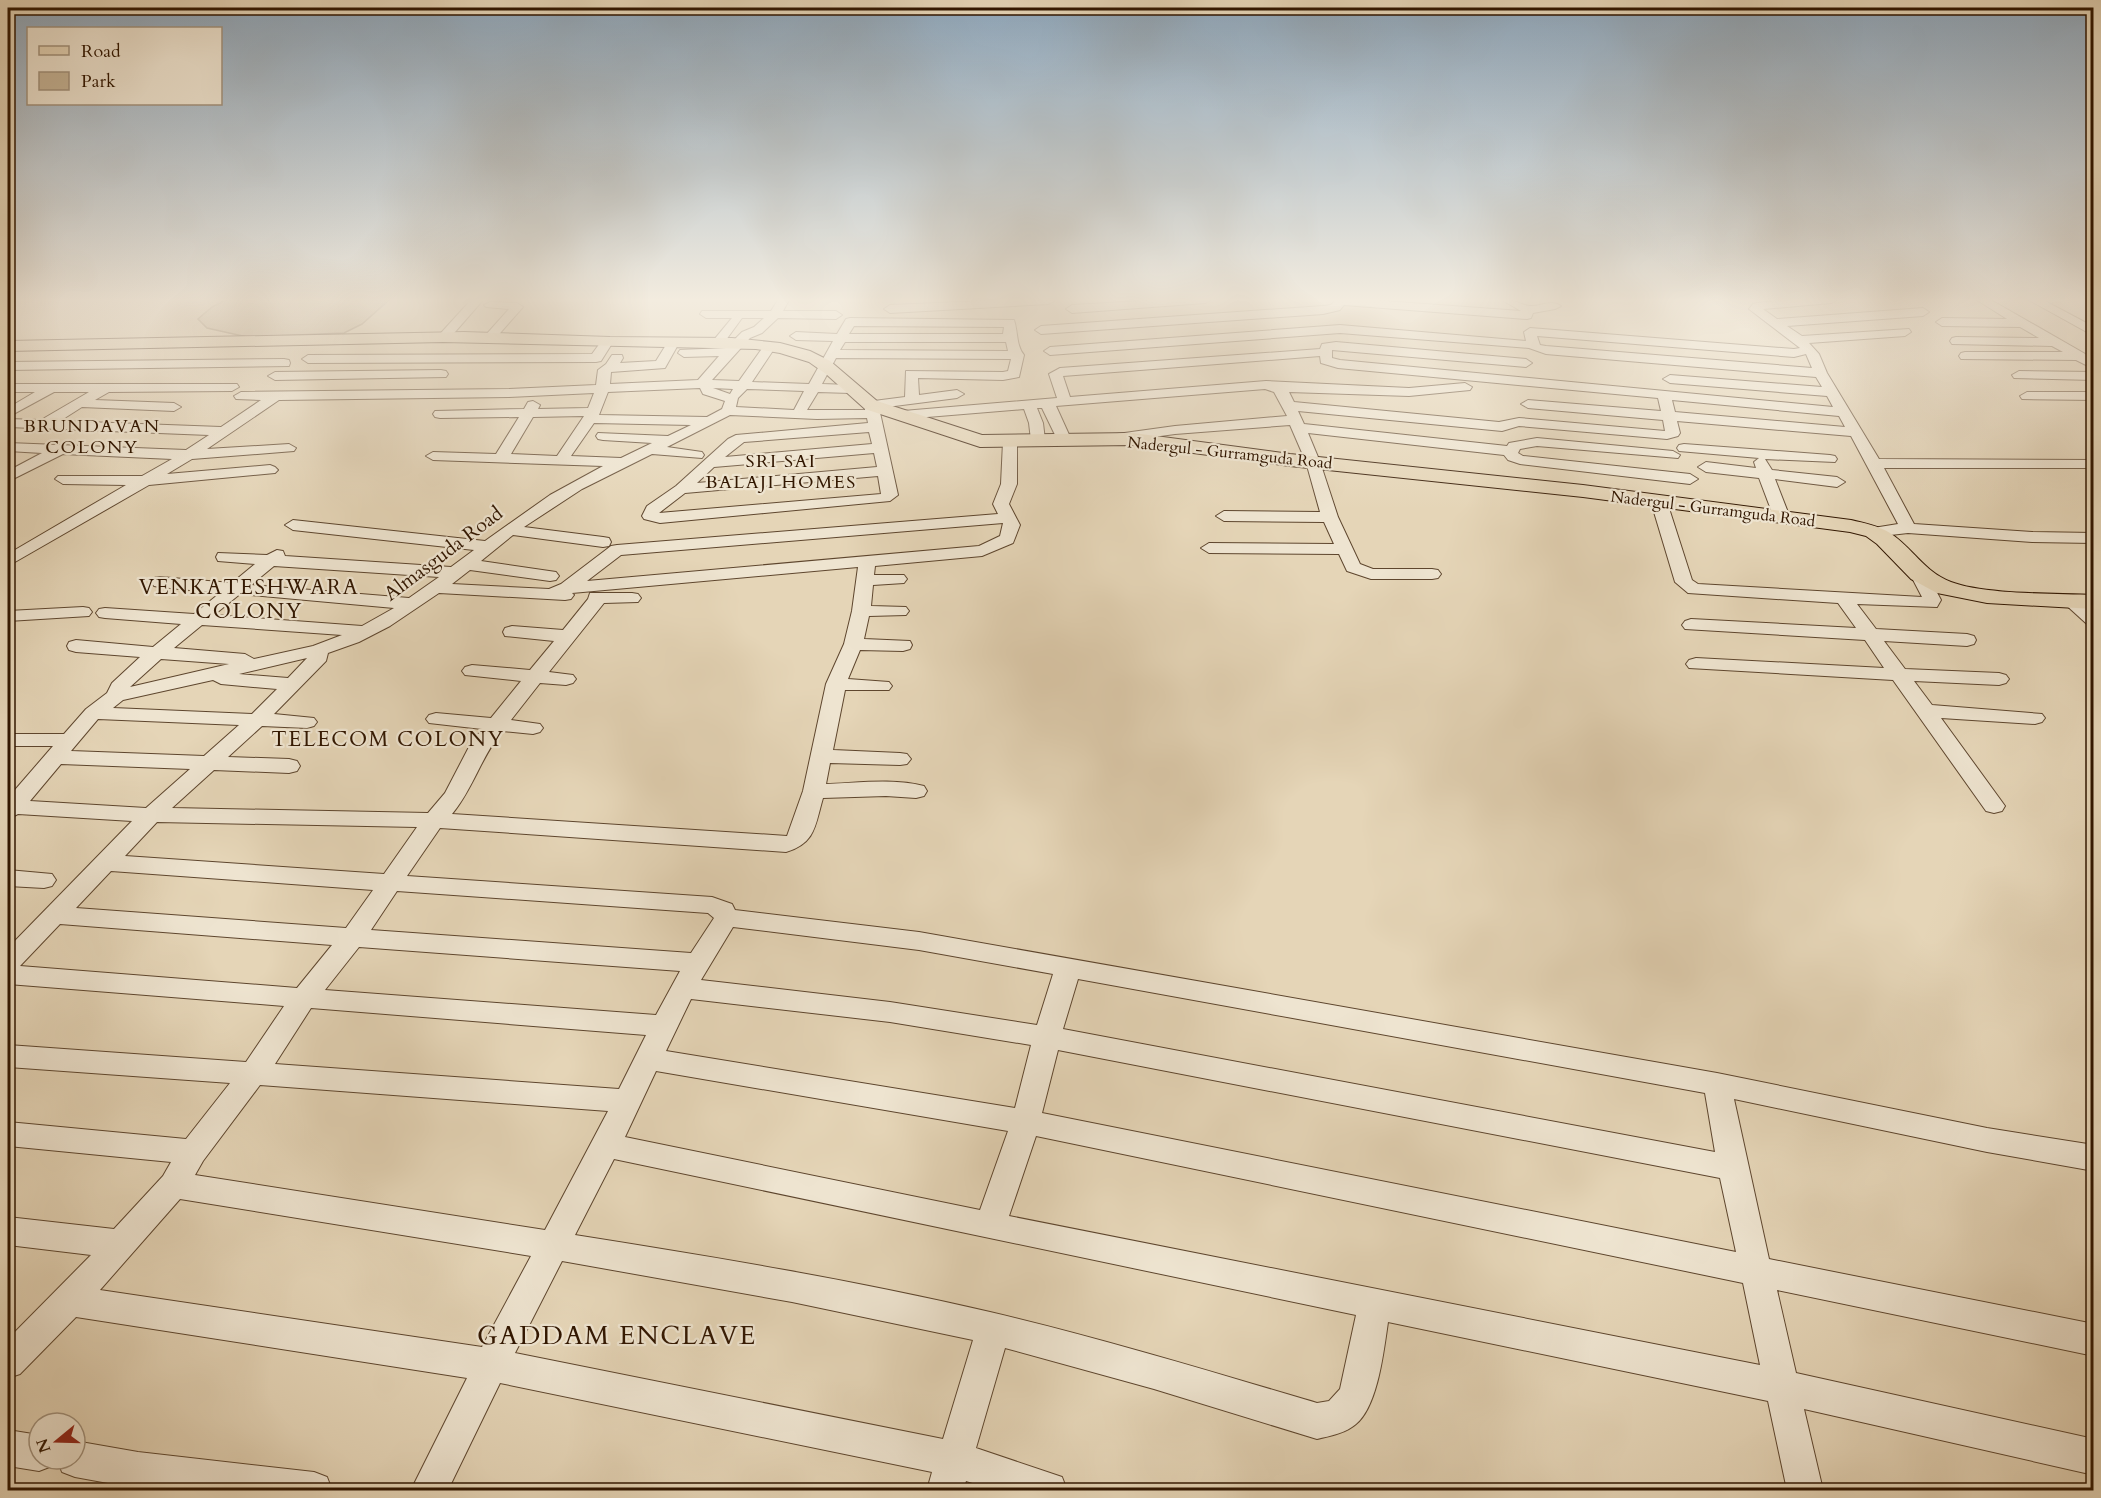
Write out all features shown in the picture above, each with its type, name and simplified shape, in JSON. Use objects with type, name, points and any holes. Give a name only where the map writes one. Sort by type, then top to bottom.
[{"type":"main road","points":[[570,370],[603,383],[631,370]]},
{"type":"main road","points":[[837,370],[865,410]]},
{"type":"main road","name":"Nadergul - Gurramguda Road","points":[[865,410],[909,401],[966,438],[980,441],[1064,439],[1187,445],[1313,462],[1781,515],[1851,526],[1872,532],[1893,547],[1919,574],[1945,588],[1962,593],[2094,602]]},
{"type":"street","points":[[8,446],[106,388],[131,370]]},
{"type":"street","points":[[323,394],[350,370]]},
{"type":"street","points":[[451,393],[465,370]]},
{"type":"street","points":[[599,370],[603,383],[621,420]]},
{"type":"street","points":[[412,404],[534,402],[603,383],[626,370]]},
{"type":"street","points":[[657,370],[707,378],[731,398]]},
{"type":"street","points":[[712,370],[707,378],[708,391],[731,398],[817,415],[865,410]]},
{"type":"street","points":[[731,398],[755,370]]},
{"type":"street","points":[[800,413],[823,370]]},
{"type":"street","points":[[909,401],[910,374],[1011,376],[1016,370]]},
{"type":"street","points":[[1065,402],[1056,374],[1073,370],[1196,376],[1274,387],[1409,392],[1456,386],[1513,392]]},
{"type":"street","points":[[1194,370],[1196,376]]},
{"type":"street","points":[[909,401],[1029,405],[1065,402],[1228,370]]},
{"type":"street","points":[[1403,370],[1843,412]]},
{"type":"street","points":[[1786,370],[1820,373]]},
{"type":"street","points":[[1819,370],[1874,463],[1908,528]]},
{"type":"street","points":[[440,414],[534,402],[603,383],[662,372]]},
{"type":"street","points":[[643,392],[707,378],[772,373]]},
{"type":"street","points":[[275,376],[441,377],[461,375],[521,381],[603,383],[643,392],[731,398],[812,388],[865,410]]},
{"type":"street","points":[[2019,375],[2094,376]]},
{"type":"street","points":[[1670,378],[1832,392]]},
{"type":"street","points":[[509,393],[521,381]]},
{"type":"street","points":[[561,460],[603,383]]},
{"type":"street","points":[[1274,387],[1284,394],[1313,462],[1330,517],[1353,567],[1371,574],[1432,574]]},
{"type":"street","points":[[8,388],[237,391],[277,395],[509,393],[534,402]]},
{"type":"street","points":[[8,413],[51,388]]},
{"type":"street","points":[[865,410],[879,472],[877,496],[884,498],[660,518],[650,516],[653,509],[681,489],[703,459],[741,438],[865,410],[909,401],[957,394]]},
{"type":"street","points":[[8,561],[141,481],[189,455],[277,395]]},
{"type":"street","points":[[1289,406],[1502,427],[1515,421],[1662,435],[1673,433],[1664,396]]},
{"type":"street","points":[[2027,396],[2094,396]]},
{"type":"street","name":"Almasguda Road","points":[[12,803],[93,713],[116,696],[318,650],[366,631],[394,617],[437,588],[509,530],[564,493],[711,421],[731,398]]},
{"type":"street","points":[[501,458],[534,402]]},
{"type":"street","points":[[81,403],[174,406]]},
{"type":"street","points":[[1047,403],[1064,439]]},
{"type":"street","points":[[1528,404],[1854,432]]},
{"type":"street","points":[[1029,405],[1036,423],[1038,440]]},
{"type":"street","points":[[581,461],[621,420],[711,421]]},
{"type":"street","points":[[8,423],[225,431]]},
{"type":"street","points":[[1105,440],[1175,430],[1297,424],[1512,451]]},
{"type":"street","points":[[603,436],[672,441]]},
{"type":"street","points":[[437,588],[559,591],[791,568],[867,571],[982,551],[1007,539],[1012,525],[1001,504],[1009,484],[1010,442]]},
{"type":"street","points":[[1690,478],[1520,460],[1512,456],[1512,451],[1518,444],[1537,442],[1678,451],[1758,452],[1830,459]]},
{"type":"street","points":[[8,446],[189,455],[289,448]]},
{"type":"street","points":[[652,450],[703,459],[875,448]]},
{"type":"street","points":[[9,476],[61,449]]},
{"type":"street","points":[[103,452],[58,482],[141,481],[270,470]]},
{"type":"street","points":[[1758,452],[1764,474],[1781,515]]},
{"type":"street","points":[[434,456],[626,462]]},
{"type":"street","points":[[1874,463],[2094,464]]},
{"type":"street","points":[[1579,467],[1583,491]]},
{"type":"street","points":[[1706,467],[1837,482]]},
{"type":"street","points":[[681,489],[879,472]]},
{"type":"street","points":[[1659,502],[1683,582],[1701,590],[1931,603],[1932,600],[1919,574]]},
{"type":"street","points":[[1224,516],[1330,517]]},
{"type":"street","points":[[559,591],[617,550],[1009,518]]},
{"type":"street","points":[[293,525],[488,546]]},
{"type":"street","points":[[1872,532],[1908,528],[2032,537],[2094,538]]},
{"type":"street","points":[[509,530],[603,542]]},
{"type":"street","points":[[788,536],[791,568]]},
{"type":"street","points":[[116,696],[125,680],[286,548]]},
{"type":"street","points":[[1209,548],[1344,549]]},
{"type":"street","points":[[224,557],[462,569],[550,576]]},
{"type":"street","points":[[867,571],[898,579]]},
{"type":"street","points":[[12,803],[151,815],[434,820],[786,844],[795,841],[800,835],[814,791],[836,684],[853,644],[867,571]]},
{"type":"street","points":[[160,582],[411,604]]},
{"type":"street","points":[[559,591],[599,597],[632,597]]},
{"type":"street","points":[[8,1362],[70,1301],[174,1185],[193,1152],[254,1073],[304,998],[351,939],[434,820],[455,796],[480,745],[599,597]]},
{"type":"street","points":[[1844,599],[1994,806]]},
{"type":"street","points":[[2072,601],[2094,621]]},
{"type":"street","points":[[861,610],[900,610]]},
{"type":"street","points":[[8,616],[83,612]]},
{"type":"street","points":[[105,613],[366,631]]},
{"type":"street","points":[[1691,625],[1968,640]]},
{"type":"street","points":[[512,632],[568,636]]},
{"type":"street","points":[[853,644],[903,645]]},
{"type":"street","points":[[76,646],[269,661]]},
{"type":"street","points":[[8,963],[151,815],[256,720],[319,657],[318,650]]},
{"type":"street","points":[[1696,664],[1999,680]]},
{"type":"street","points":[[472,671],[566,679]]},
{"type":"street","points":[[199,677],[292,684]]},
{"type":"street","points":[[836,684],[882,686]]},
{"type":"street","points":[[1926,711],[2035,718]]},
{"type":"street","points":[[93,713],[307,722]]},
{"type":"street","points":[[436,719],[533,728]]},
{"type":"street","points":[[8,740],[69,740]]},
{"type":"street","points":[[820,756],[900,759]]},
{"type":"street","points":[[54,757],[289,766]]},
{"type":"street","points":[[814,791],[886,789],[916,791]]},
{"type":"street","points":[[108,862],[712,905],[721,907],[726,918]]},
{"type":"street","points":[[8,878],[44,879]]},
{"type":"street","points":[[56,915],[351,939],[698,963]]},
{"type":"street","points":[[429,1491],[491,1365],[606,1145],[683,988],[726,918]]},
{"type":"street","points":[[726,918],[919,941],[1717,1084],[1986,1140],[2094,1158]]},
{"type":"street","points":[[990,1227],[1026,1122],[1047,1037],[1068,968]]},
{"type":"street","points":[[8,975],[664,1026]]},
{"type":"street","points":[[683,988],[890,1012],[1047,1037],[1733,1168]]},
{"type":"street","points":[[8,1056],[627,1101]]},
{"type":"street","points":[[648,1059],[1026,1122],[1756,1269],[2094,1340]]},
{"type":"street","points":[[1717,1084],[1733,1168],[1784,1387],[1805,1491]]},
{"type":"street","points":[[8,1134],[193,1152]]},
{"type":"street","points":[[606,1145],[990,1227],[1784,1387],[2094,1457]]},
{"type":"street","points":[[174,1185],[554,1246],[882,1304],[1155,1371],[1317,1421],[1334,1418],[1348,1409],[1357,1389],[1374,1304]]},
{"type":"street","points":[[8,1231],[120,1244]]},
{"type":"street","points":[[70,1301],[491,1365],[950,1475],[1049,1491]]},
{"type":"street","points":[[950,1475],[993,1331]]},
{"type":"street","points":[[8,1448],[27,1451]]},
{"type":"street","points":[[87,1464],[131,1480],[314,1491]]},
{"type":"district","name":"BRUNDAVAN COLONY","points":[[92,436]]},
{"type":"district","name":"SRI SAI BALAJI HOMES","points":[[781,471]]},
{"type":"district","name":"VENKATESHWARA COLONY","points":[[249,599]]},
{"type":"district","name":"TELECOM COLONY","points":[[388,739]]},
{"type":"district","name":"GADDAM ENCLAVE","points":[[617,1335]]}]
